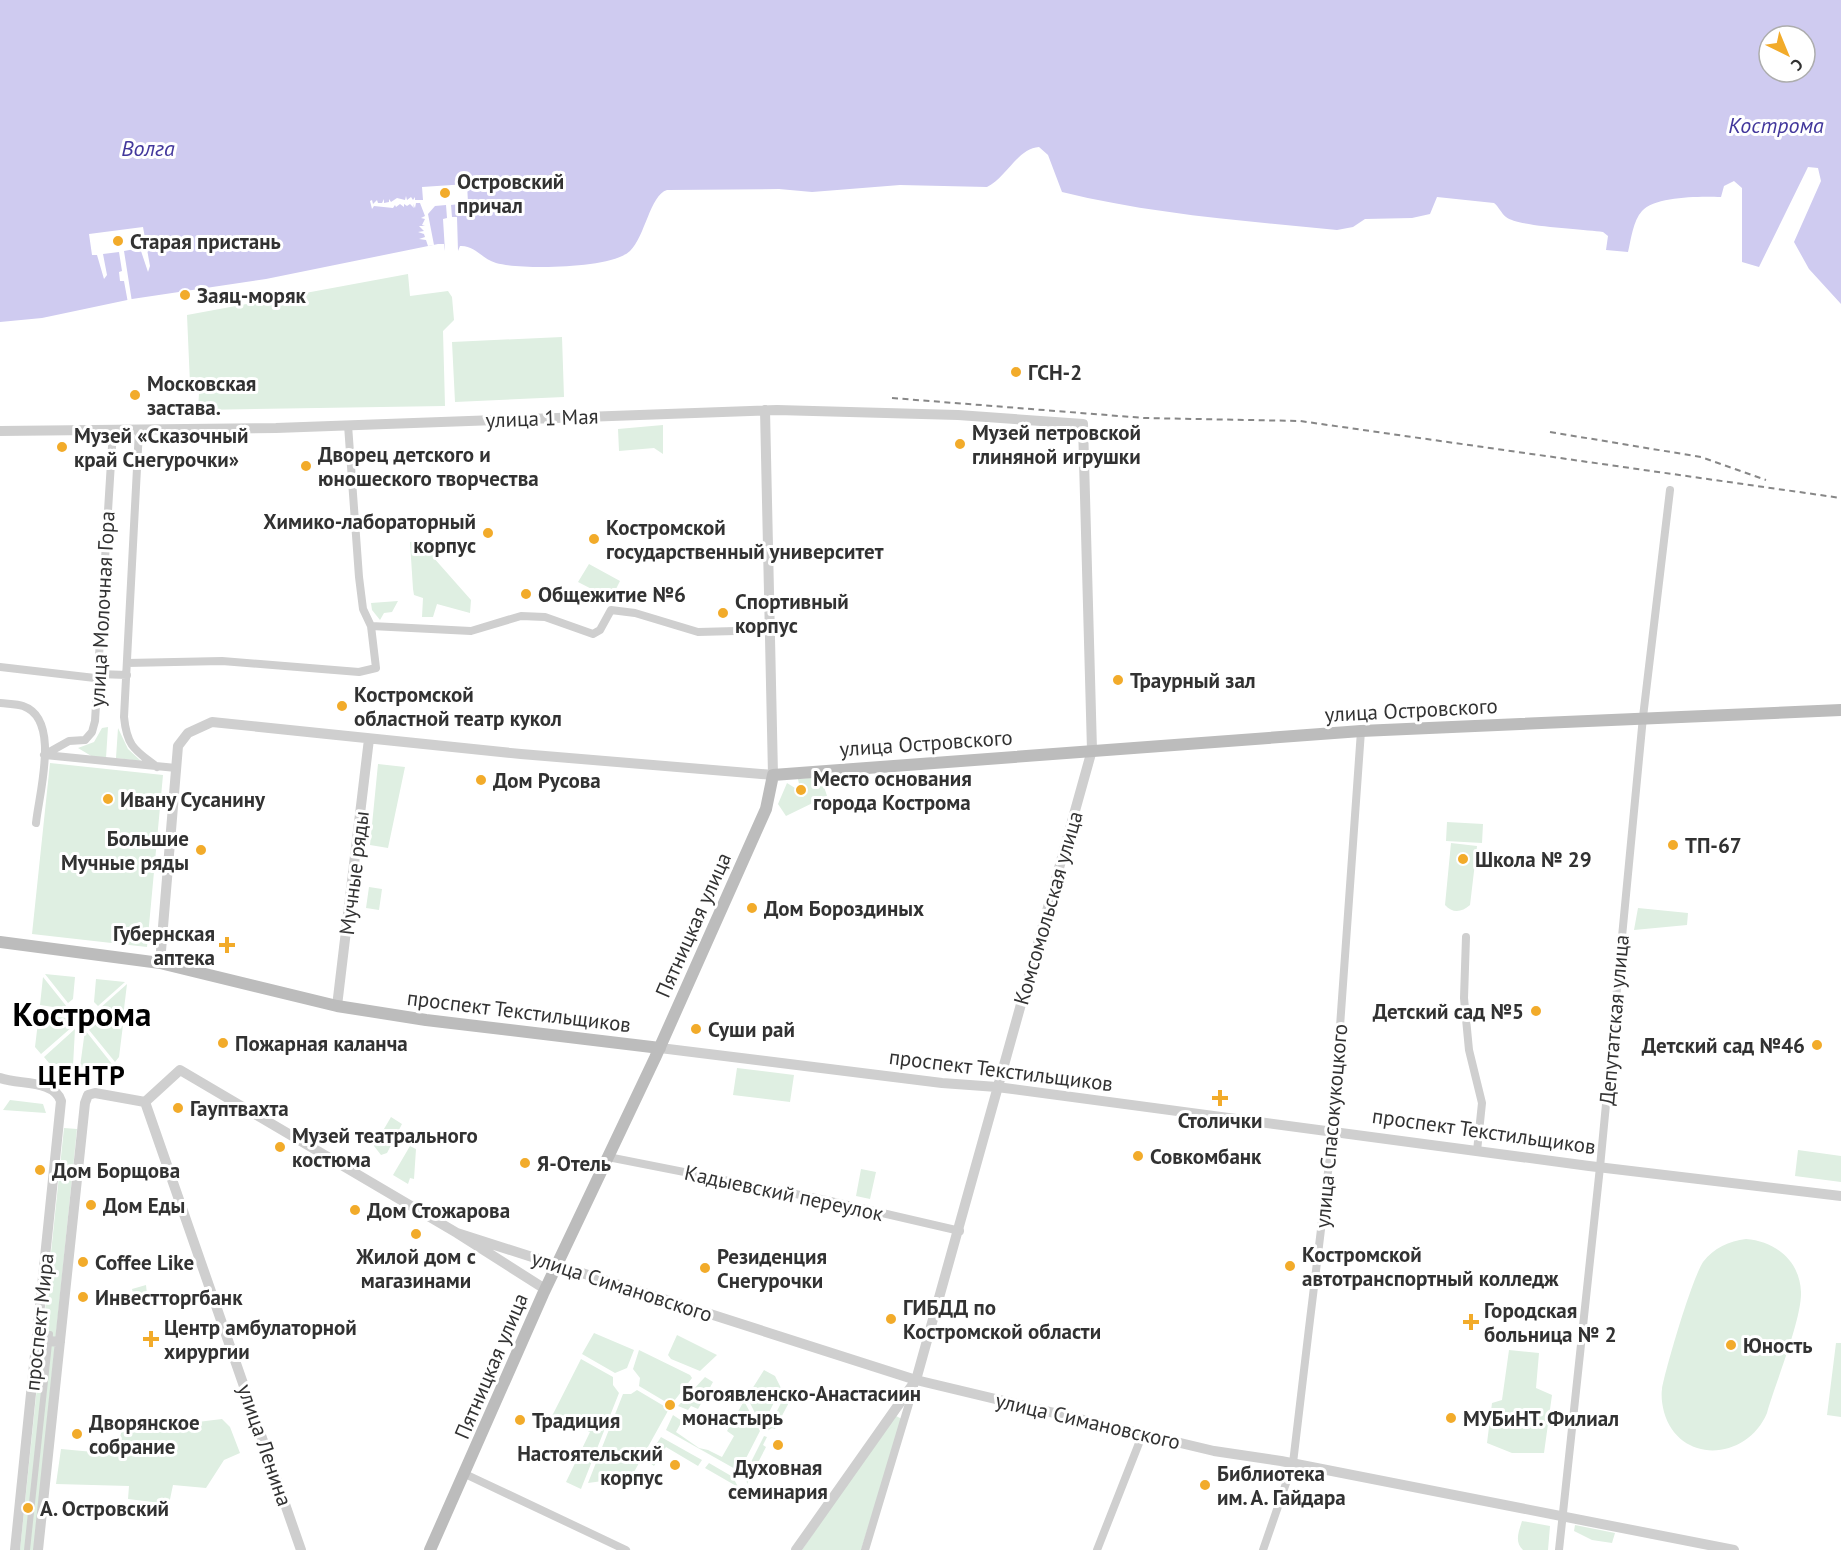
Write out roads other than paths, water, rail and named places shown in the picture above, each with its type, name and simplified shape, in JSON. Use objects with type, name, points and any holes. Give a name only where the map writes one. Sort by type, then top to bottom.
[{"type":"main road","name":"улица Островского","points":[[773,775],[1361,731],[1841,710]]},
{"type":"main road","name":"Пятницкая улица","points":[[430,1550],[545,1289],[558,1266],[660,1048],[766,809],[773,775]]},
{"type":"main road","name":"проспект Текстильщиков","points":[[0,942],[160,963],[337,1006],[426,1020],[660,1048]]},
{"type":"street","name":"улица 1 Мая","points":[[0,431],[348,425],[765,410],[948,415],[1083,424]]},
{"type":"street","name":"Пятницкая улица","points":[[765,410],[773,775]]},
{"type":"street","name":"Комсомольская улица","points":[[865,1550],[960,1231],[1092,750],[1083,424]]},
{"type":"street","points":[[127,663],[222,661],[359,672],[376,668],[371,626],[363,609],[359,577],[348,425]]},
{"type":"street","name":"улица Молочная Гора","points":[[44,755],[69,741],[85,740],[92,732],[98,678],[112,430]]},
{"type":"street","name":"улица Молочная Гора","points":[[140,430],[127,663],[126,737],[133,748],[157,767]]},
{"type":"street","name":"Депутатская улица","points":[[1559,1550],[1600,1167],[1642,717],[1670,490]]},
{"type":"street","points":[[371,626],[471,631],[521,616],[545,617],[593,634],[600,630],[611,610],[635,613],[698,632],[770,630]]},
{"type":"street","points":[[0,667],[95,678],[127,675]]},
{"type":"street","points":[[0,703],[23,706],[35,713],[45,734],[36,823]]},
{"type":"street","name":"улица Островского","points":[[176,768],[178,746],[188,733],[212,722],[369,739],[773,775]]},
{"type":"street","name":"улица Спасокукоцкого","points":[[1263,1550],[1293,1463],[1333,1130],[1361,731]]},
{"type":"street","name":"Мучные ряды","points":[[337,1006],[369,739]]},
{"type":"street","points":[[44,755],[176,768],[160,963]]},
{"type":"street","points":[[1466,937],[1464,998],[1468,1040],[1482,1103],[1477,1151]]},
{"type":"street","name":"проспект Текстильщиков","points":[[660,1048],[942,1083],[998,1087],[1600,1167],[1841,1196]]},
{"type":"street","name":"улица Симановского","points":[[145,1102],[180,1070],[457,1233],[545,1289]]},
{"type":"street","name":"проспект Мира","points":[[0,1079],[51,1088],[59,1094],[61,1101],[15,1550]]},
{"type":"street","name":"проспект Мира","points":[[38,1550],[52,1341],[84,1103],[88,1095],[95,1093],[145,1102]]},
{"type":"street","name":"улица Ленина","points":[[145,1102],[301,1550]]},
{"type":"street","name":"Кадыевский переулок","points":[[608,1157],[826,1200],[960,1231]]},
{"type":"street","name":"улица Симановского","points":[[457,1233],[916,1380],[1214,1451],[1293,1463],[1734,1550]]},
{"type":"street","points":[[27,1550],[52,1341],[38,1340]]},
{"type":"street","name":"Комсомольская улица","points":[[796,1550],[916,1380]]},
{"type":"street","points":[[1098,1550],[1143,1433]]},
{"type":"street","points":[[465,1474],[626,1550]]},
{"type":"water","name":"Волга","points":[[0,0],[1841,0],[1841,304],[1809,269],[1794,242],[1821,181],[1818,168],[1808,167],[1759,267],[1742,262],[1742,188],[1734,181],[1724,186],[1721,197],[1679,198],[1648,206],[1636,220],[1628,252],[1606,250],[1608,236],[1603,232],[1524,223],[1506,217],[1494,203],[1437,197],[1430,214],[1412,218],[1365,219],[1353,227],[1337,230],[1198,216],[1096,200],[1062,192],[1048,155],[1039,147],[1025,152],[994,183],[987,187],[900,185],[812,192],[779,189],[667,190],[661,193],[656,200],[640,236],[630,251],[620,257],[586,265],[525,267],[508,265],[491,261],[465,246],[460,246],[458,251],[445,251],[444,244],[438,244],[266,279],[132,299],[42,318],[0,322]]},
{"type":"railway","points":[[892,398],[1144,418],[1300,421],[1841,498]]},
{"type":"railway","points":[[1550,432],[1701,457],[1766,480]]},
{"type":"place","name":"Островский причал","points":[[445,193]]},
{"type":"place","name":"Старая пристань","points":[[118,241]]},
{"type":"place","name":"Заяц-моряк","points":[[185,295]]},
{"type":"place","name":"ГСН-2","points":[[1016,372]]},
{"type":"place","name":"Московская застава.","points":[[135,395]]},
{"type":"place","name":"Музей петровской глиняной игрушки","points":[[960,444]]},
{"type":"place","name":"Музей «Сказочный край Снегурочки»","points":[[62,447]]},
{"type":"place","name":"Дворец детского и юношеского творчества","points":[[306,466]]},
{"type":"place","name":"Химико-лабораторный корпус","points":[[488,533]]},
{"type":"place","name":"Костромской государственный университет","points":[[594,539]]},
{"type":"place","name":"Общежитие №6","points":[[526,594]]},
{"type":"place","name":"Спортивный корпус","points":[[723,613]]},
{"type":"place","name":"Траурный зал","points":[[1118,680]]},
{"type":"place","name":"Костромской областной театр кукол","points":[[342,706]]},
{"type":"place","name":"Дом Русова","points":[[481,780]]},
{"type":"place","name":"Место основания города Кострома","points":[[801,790]]},
{"type":"place","name":"Ивану Сусанину","points":[[108,799]]},
{"type":"place","name":"ТП-67","points":[[1673,845]]},
{"type":"place","name":"Большие Мучные ряды","points":[[201,850]]},
{"type":"place","name":"Школа № 29","points":[[1463,859]]},
{"type":"place","name":"Дом Бороздиных","points":[[752,908]]},
{"type":"place","name":"Губернская аптека","points":[[227,945]]},
{"type":"place","name":"Детский сад №5","points":[[1536,1011]]},
{"type":"place","name":"Суши рай","points":[[696,1029]]},
{"type":"place","name":"Пожарная каланча","points":[[223,1043]]},
{"type":"place","name":"Детский сад №46","points":[[1817,1045]]},
{"type":"place","name":"Столички","points":[[1220,1098]]},
{"type":"place","name":"Гауптвахта","points":[[178,1108]]},
{"type":"place","name":"Музей театрального костюма","points":[[280,1147]]},
{"type":"place","name":"Совкомбанк","points":[[1138,1156]]},
{"type":"place","name":"Я-Отель","points":[[525,1163]]},
{"type":"place","name":"Дом Борщова","points":[[40,1170]]},
{"type":"place","name":"Дом Еды","points":[[91,1205]]},
{"type":"place","name":"Дом Стожарова","points":[[355,1210]]},
{"type":"place","name":"Жилой дом с магазинами","points":[[416,1234]]},
{"type":"place","name":"Coffee Like","points":[[83,1262]]},
{"type":"place","name":"Костромской автотранспортный колледж","points":[[1290,1266]]},
{"type":"place","name":"Резиденция Снегурочки","points":[[705,1268]]},
{"type":"place","name":"Инвестторгбанк","points":[[83,1297]]},
{"type":"place","name":"ГИБДД по Костромской области","points":[[891,1319]]},
{"type":"place","name":"Городская больница № 2","points":[[1471,1322]]},
{"type":"place","name":"Центр амбулаторной хирургии","points":[[151,1339]]},
{"type":"place","name":"Юность","points":[[1731,1345]]},
{"type":"place","name":"Богоявленско-Анастасиин монастырь","points":[[670,1405]]},
{"type":"place","name":"МУБиНТ. Филиал","points":[[1451,1418]]},
{"type":"place","name":"Традиция","points":[[520,1420]]},
{"type":"place","name":"Дворянское собрание","points":[[77,1434]]},
{"type":"place","name":"Духовная семинария","points":[[778,1445]]},
{"type":"place","name":"Настоятельский корпус","points":[[675,1465]]},
{"type":"place","name":"Библиотека им. А. Гайдара","points":[[1205,1485]]},
{"type":"place","name":"А. Островский","points":[[28,1508]]},
{"type":"district","name":"Кострома","points":[[82,1013]]},
{"type":"district","name":"ЦЕНТР","points":[[82,1075]]}]
